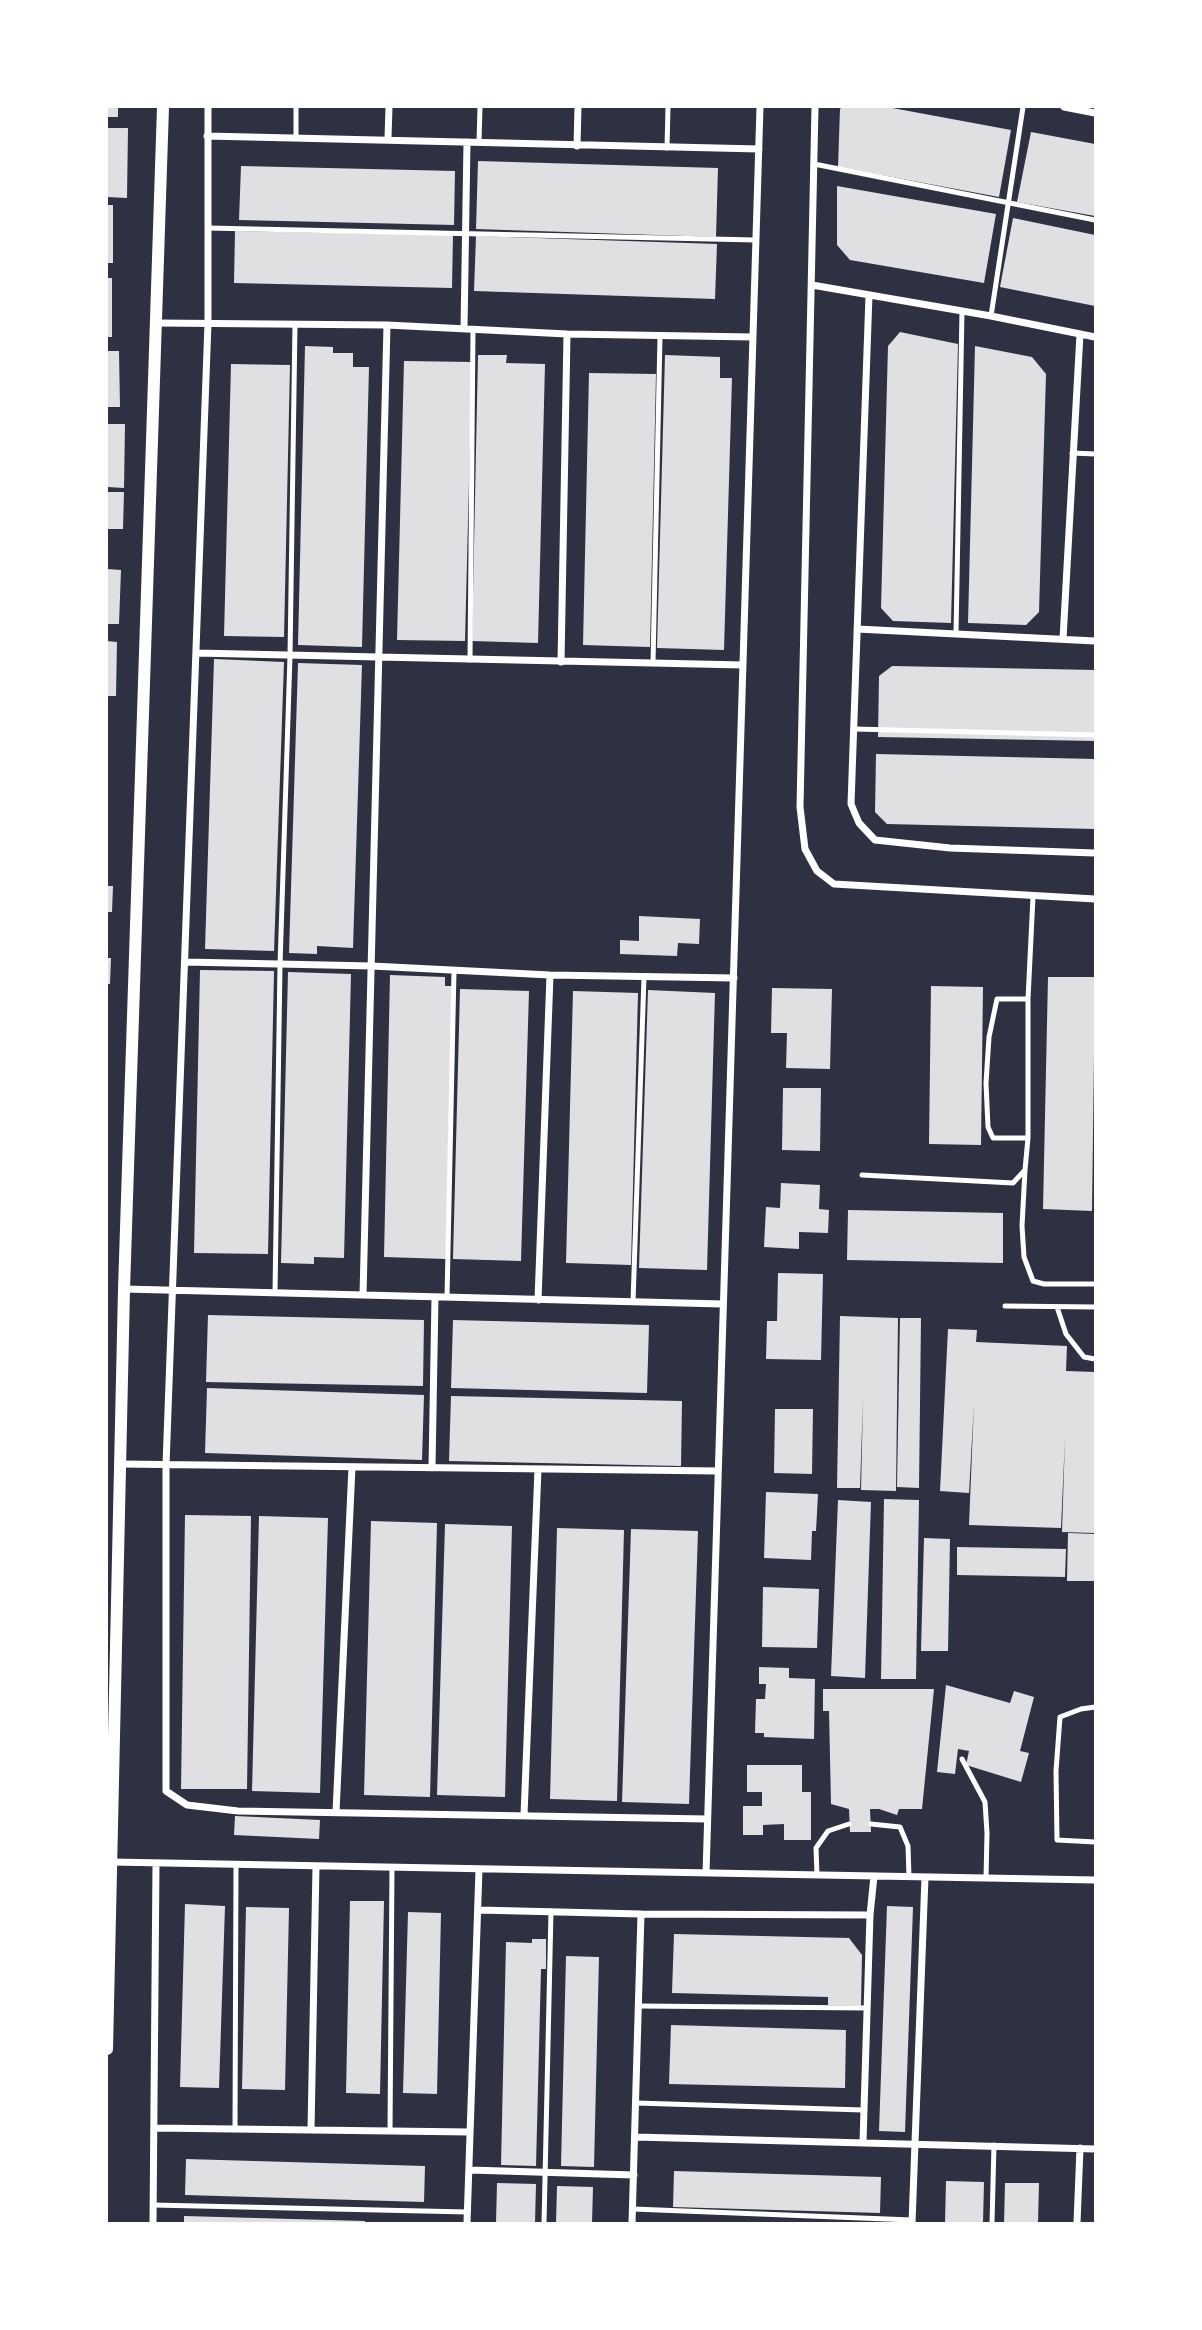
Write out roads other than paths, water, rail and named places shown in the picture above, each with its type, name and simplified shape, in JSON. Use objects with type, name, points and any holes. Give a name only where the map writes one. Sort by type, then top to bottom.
[{"type":"street","points":[[107,2049],[124,1289],[163,107]]},
{"type":"street","points":[[208,107],[208,323],[166,1465],[166,1791],[187,1805],[238,1811],[707,1819]]},
{"type":"street","points":[[388,138],[389,107]]},
{"type":"street","points":[[577,146],[578,107]]},
{"type":"street","points":[[706,1873],[760,107]]},
{"type":"street","points":[[815,107],[800,807],[805,849],[817,871],[834,884],[1095,899]]},
{"type":"street","points":[[1064,107],[1095,113]]},
{"type":"street","points":[[207,136],[388,138],[577,146],[759,149]]},
{"type":"street","points":[[467,142],[469,329]]},
{"type":"street","points":[[812,285],[1095,337]]},
{"type":"street","points":[[869,295],[852,804],[859,823],[875,839],[950,848],[1095,853]]},
{"type":"street","points":[[155,323],[387,325],[567,334],[753,337]]},
{"type":"street","points":[[363,1295],[387,325]]},
{"type":"street","points":[[561,662],[567,334]]},
{"type":"street","points":[[1063,639],[1080,334]]},
{"type":"street","points":[[857,629],[1095,640]]},
{"type":"street","points":[[196,653],[743,665]]},
{"type":"street","points":[[185,962],[550,975],[734,978]]},
{"type":"street","points":[[538,1300],[550,975]]},
{"type":"street","points":[[124,1289],[723,1304]]},
{"type":"street","points":[[432,1468],[435,1297]]},
{"type":"street","points":[[119,1464],[718,1471]]},
{"type":"street","points":[[336,1812],[352,1467]]},
{"type":"street","points":[[524,1815],[538,1469]]},
{"type":"street","points":[[111,1862],[1095,1880]]},
{"type":"street","points":[[153,2223],[156,1863]]},
{"type":"street","points":[[312,2130],[316,1866]]},
{"type":"street","points":[[467,2223],[479,1869]]},
{"type":"street","points":[[863,2142],[870,1915],[874,1876]]},
{"type":"street","points":[[912,2221],[925,1877]]},
{"type":"street","points":[[478,1910],[870,1915]]},
{"type":"street","points":[[632,2223],[641,1914]]},
{"type":"street","points":[[154,2128],[470,2132]]},
{"type":"street","points":[[635,2137],[1095,2149]]},
{"type":"street","points":[[1077,2223],[1080,2148]]},
{"type":"street","points":[[469,2171],[634,2175]]},
{"type":"lane","points":[[296,107],[296,137]]},
{"type":"lane","points":[[479,142],[480,107]]},
{"type":"lane","points":[[667,107],[667,148]]},
{"type":"lane","points":[[991,316],[1023,107]]},
{"type":"lane","points":[[814,164],[1095,220]]},
{"type":"lane","points":[[208,228],[756,240]]},
{"type":"lane","points":[[956,634],[962,311]]},
{"type":"lane","points":[[275,1293],[295,324]]},
{"type":"lane","points":[[469,329],[470,660]]},
{"type":"lane","points":[[653,663],[660,336]]},
{"type":"lane","points":[[1072,453],[1095,454]]},
{"type":"lane","points":[[854,729],[1095,735]]},
{"type":"lane","points":[[1033,897],[1028,999],[1028,1138],[1022,1226],[1024,1257],[1033,1281],[1044,1284],[1095,1284]]},
{"type":"lane","points":[[447,1297],[454,971]]},
{"type":"lane","points":[[633,1302],[644,977]]},
{"type":"lane","points":[[1028,999],[998,999],[989,1037],[986,1083],[988,1127],[993,1138],[1028,1138]]},
{"type":"lane","points":[[862,1175],[1013,1183],[1025,1170]]},
{"type":"lane","points":[[1004,1307],[1095,1307]]},
{"type":"lane","points":[[1057,1307],[1066,1334],[1084,1357],[1095,1359]]},
{"type":"lane","points":[[1095,1707],[1060,1717],[1056,1772],[1057,1840],[1095,1842]]},
{"type":"lane","points":[[962,1759],[985,1802],[986,1878]]},
{"type":"lane","points":[[817,1875],[816,1848],[828,1831],[849,1824]]},
{"type":"lane","points":[[871,1824],[900,1827],[908,1846],[909,1877]]},
{"type":"lane","points":[[235,2129],[236,1864]]},
{"type":"lane","points":[[390,2131],[392,1867]]},
{"type":"lane","points":[[544,2223],[551,1911]]},
{"type":"lane","points":[[639,2006],[867,2008]]},
{"type":"lane","points":[[636,2103],[863,2110]]},
{"type":"lane","points":[[992,2223],[994,2145]]},
{"type":"lane","points":[[153,2205],[468,2212]]},
{"type":"lane","points":[[633,2209],[912,2221]]}]
